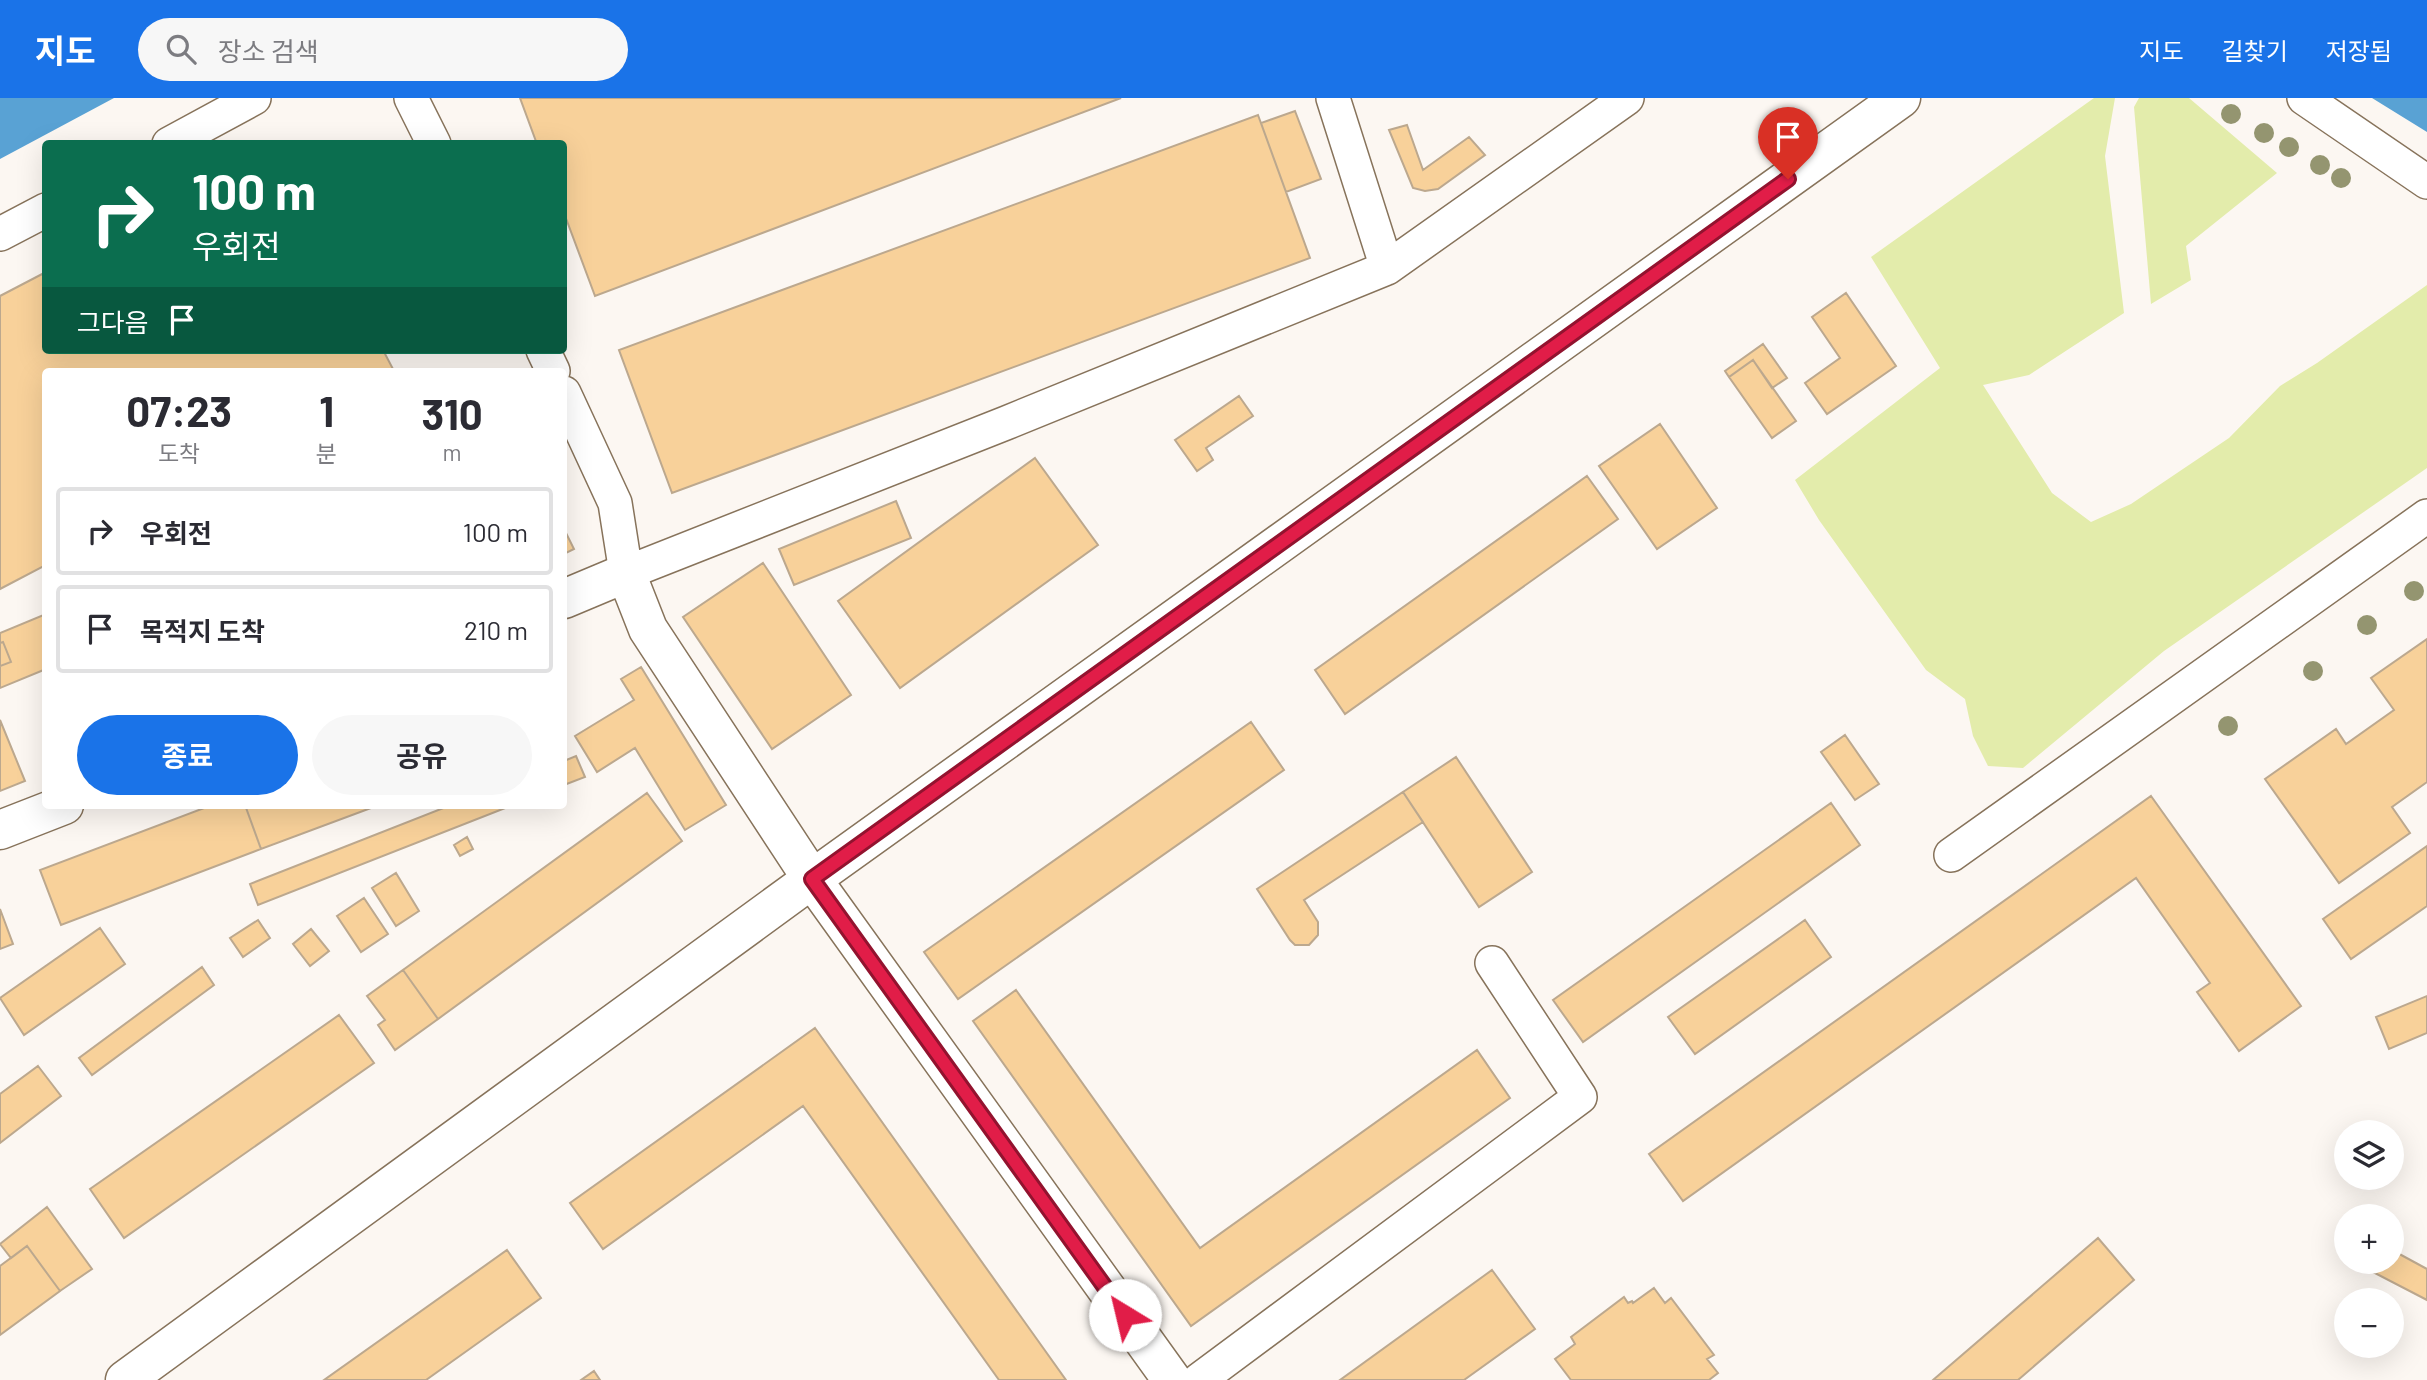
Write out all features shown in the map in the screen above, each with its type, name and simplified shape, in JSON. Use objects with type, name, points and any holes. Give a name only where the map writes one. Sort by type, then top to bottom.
[{"type":"street","points":[[176,140],[254,98]]},
{"type":"street","points":[[411,98],[433,140]]},
{"type":"street","points":[[1333,98],[1387,268]]},
{"type":"street","points":[[567,598],[1387,268],[1628,98]]},
{"type":"street","points":[[125,1380],[812,879],[1901,98]]},
{"type":"street","points":[[2304,98],[2427,182]]},
{"type":"street","points":[[0,234],[42,211]]},
{"type":"street","points":[[567,399],[615,503],[626,573],[648,629],[812,879],[1172,1380]]},
{"type":"street","points":[[1951,855],[2427,516]]},
{"type":"street","points":[[0,830],[54,809]]},
{"type":"street","points":[[1199,1380],[1580,1097],[1492,963]]},
{"type":"green space","points":[[2094,98],[2115,98],[2105,156],[2124,313],[2029,375],[1983,385],[2052,493],[2091,522],[2131,504],[2229,438],[2280,386],[2427,285],[2427,468],[2164,651],[2023,768],[1988,766],[1973,736],[1965,699],[1926,670],[1819,520],[1795,480],[1940,368],[1871,257]]},
{"type":"green space","points":[[2139,98],[2189,98],[2277,173],[2186,246],[2191,280],[2151,304],[2134,107]]},
{"type":"water","points":[[0,98],[114,98],[0,159]]},
{"type":"water","points":[[2372,98],[2427,98],[2427,132]]},
{"type":"building","points":[[520,98],[1121,98],[595,296],[567,221],[567,140],[536,140]]},
{"type":"building","points":[[1295,111],[1321,179],[1286,192],[1261,123]]},
{"type":"building","points":[[1258,115],[1310,258],[672,493],[619,350]]},
{"type":"building","points":[[1407,125],[1423,170],[1469,137],[1485,155],[1438,189],[1425,191],[1413,188],[1389,130]]},
{"type":"building","points":[[42,274],[42,354],[385,354],[392,368],[42,368],[42,567],[0,589],[0,296]]},
{"type":"building","points":[[1846,293],[1896,366],[1827,414],[1805,383],[1840,358],[1812,317]]},
{"type":"building","points":[[1763,344],[1787,378],[1772,388],[1753,360],[1729,377],[1725,371]]},
{"type":"building","points":[[1753,360],[1796,421],[1772,438],[1729,377]]},
{"type":"building","points":[[1239,396],[1253,416],[1206,448],[1213,460],[1197,471],[1175,440]]},
{"type":"building","points":[[1660,424],[1717,508],[1657,549],[1599,466]]},
{"type":"building","points":[[1035,458],[1098,545],[900,688],[838,601]]},
{"type":"building","points":[[1587,476],[1618,519],[1345,714],[1315,670]]},
{"type":"building","points":[[896,501],[911,538],[794,585],[779,549]]},
{"type":"building","points":[[567,535],[574,549],[567,552]]},
{"type":"building","points":[[763,563],[851,695],[772,749],[683,617]]},
{"type":"building","points":[[42,616],[42,671],[0,688],[0,666],[11,662],[3,642],[0,643],[0,633]]},
{"type":"building","points":[[2427,639],[2427,782],[2392,807],[2410,833],[2339,883],[2265,779],[2336,729],[2346,744],[2394,710],[2371,678]]},
{"type":"building","points":[[3,642],[11,662],[0,666],[0,643]]},
{"type":"building","points":[[641,667],[726,805],[685,830],[635,748],[597,772],[575,736],[634,700],[621,679]]},
{"type":"building","points":[[0,720],[25,781],[0,791]]},
{"type":"building","points":[[1251,722],[1284,770],[958,999],[924,952]]},
{"type":"building","points":[[1845,735],[1879,784],[1855,800],[1821,752]]},
{"type":"building","points":[[576,756],[585,777],[567,784],[567,760]]},
{"type":"building","points":[[1456,757],[1532,872],[1479,907],[1403,792]]},
{"type":"building","points":[[1403,792],[1423,822],[1304,900],[1318,922],[1318,935],[1309,945],[1295,945],[1257,889]]},
{"type":"building","points":[[647,793],[682,841],[438,1019],[403,970]]},
{"type":"building","points":[[2151,796],[2301,1006],[2239,1051],[2197,992],[2210,983],[2136,878],[1683,1201],[1649,1154]]},
{"type":"building","points":[[1831,803],[1860,845],[1583,1042],[1553,1000]]},
{"type":"building","points":[[201,809],[246,809],[261,849],[61,925],[40,870]]},
{"type":"building","points":[[246,809],[368,809],[261,849]]},
{"type":"building","points":[[441,809],[503,809],[258,905],[250,884]]},
{"type":"building","points":[[467,837],[473,849],[460,856],[454,845]]},
{"type":"building","points":[[2427,846],[2427,906],[2351,959],[2323,919]]},
{"type":"building","points":[[396,873],[419,911],[396,926],[372,888]]},
{"type":"building","points":[[364,898],[388,934],[361,952],[337,916]]},
{"type":"building","points":[[0,909],[13,944],[0,949]]},
{"type":"building","points":[[258,920],[270,938],[243,957],[230,938]]},
{"type":"building","points":[[1805,920],[1831,957],[1695,1054],[1668,1017]]},
{"type":"building","points":[[100,928],[125,964],[24,1035],[0,998]]},
{"type":"building","points":[[311,929],[329,951],[310,966],[293,944]]},
{"type":"building","points":[[202,967],[214,985],[92,1075],[79,1058]]},
{"type":"building","points":[[403,970],[438,1019],[395,1050],[378,1025],[385,1020],[367,996]]},
{"type":"building","points":[[1016,990],[1200,1248],[1477,1050],[1510,1098],[1191,1326],[973,1021]]},
{"type":"building","points":[[2427,996],[2427,1033],[2389,1049],[2376,1017]]},
{"type":"building","points":[[339,1015],[374,1063],[124,1238],[90,1189]]},
{"type":"building","points":[[815,1028],[1066,1380],[999,1380],[803,1106],[603,1249],[570,1203]]},
{"type":"building","points":[[38,1066],[61,1096],[0,1143],[0,1094]]},
{"type":"building","points":[[47,1207],[92,1269],[60,1291],[27,1246],[11,1258],[0,1244]]},
{"type":"building","points":[[2098,1238],[2134,1280],[2018,1380],[1933,1380]]},
{"type":"building","points":[[27,1246],[60,1291],[0,1335],[0,1266]]},
{"type":"building","points":[[507,1250],[541,1298],[426,1380],[324,1380]]},
{"type":"building","points":[[2404,1257],[2427,1269],[2427,1300],[2377,1274],[2404,1274]]},
{"type":"building","points":[[1492,1270],[1535,1329],[1464,1380],[1340,1380]]},
{"type":"building","points":[[1654,1288],[1665,1303],[1671,1298],[1714,1355],[1707,1359],[1718,1373],[1709,1380],[1571,1380],[1555,1359],[1575,1344],[1571,1337],[1624,1297],[1628,1303],[1633,1303]]},
{"type":"building","points":[[594,1371],[600,1380],[581,1380]]},
{"type":"route","points":[[1125,1315],[812,879],[1788,179]]}]
